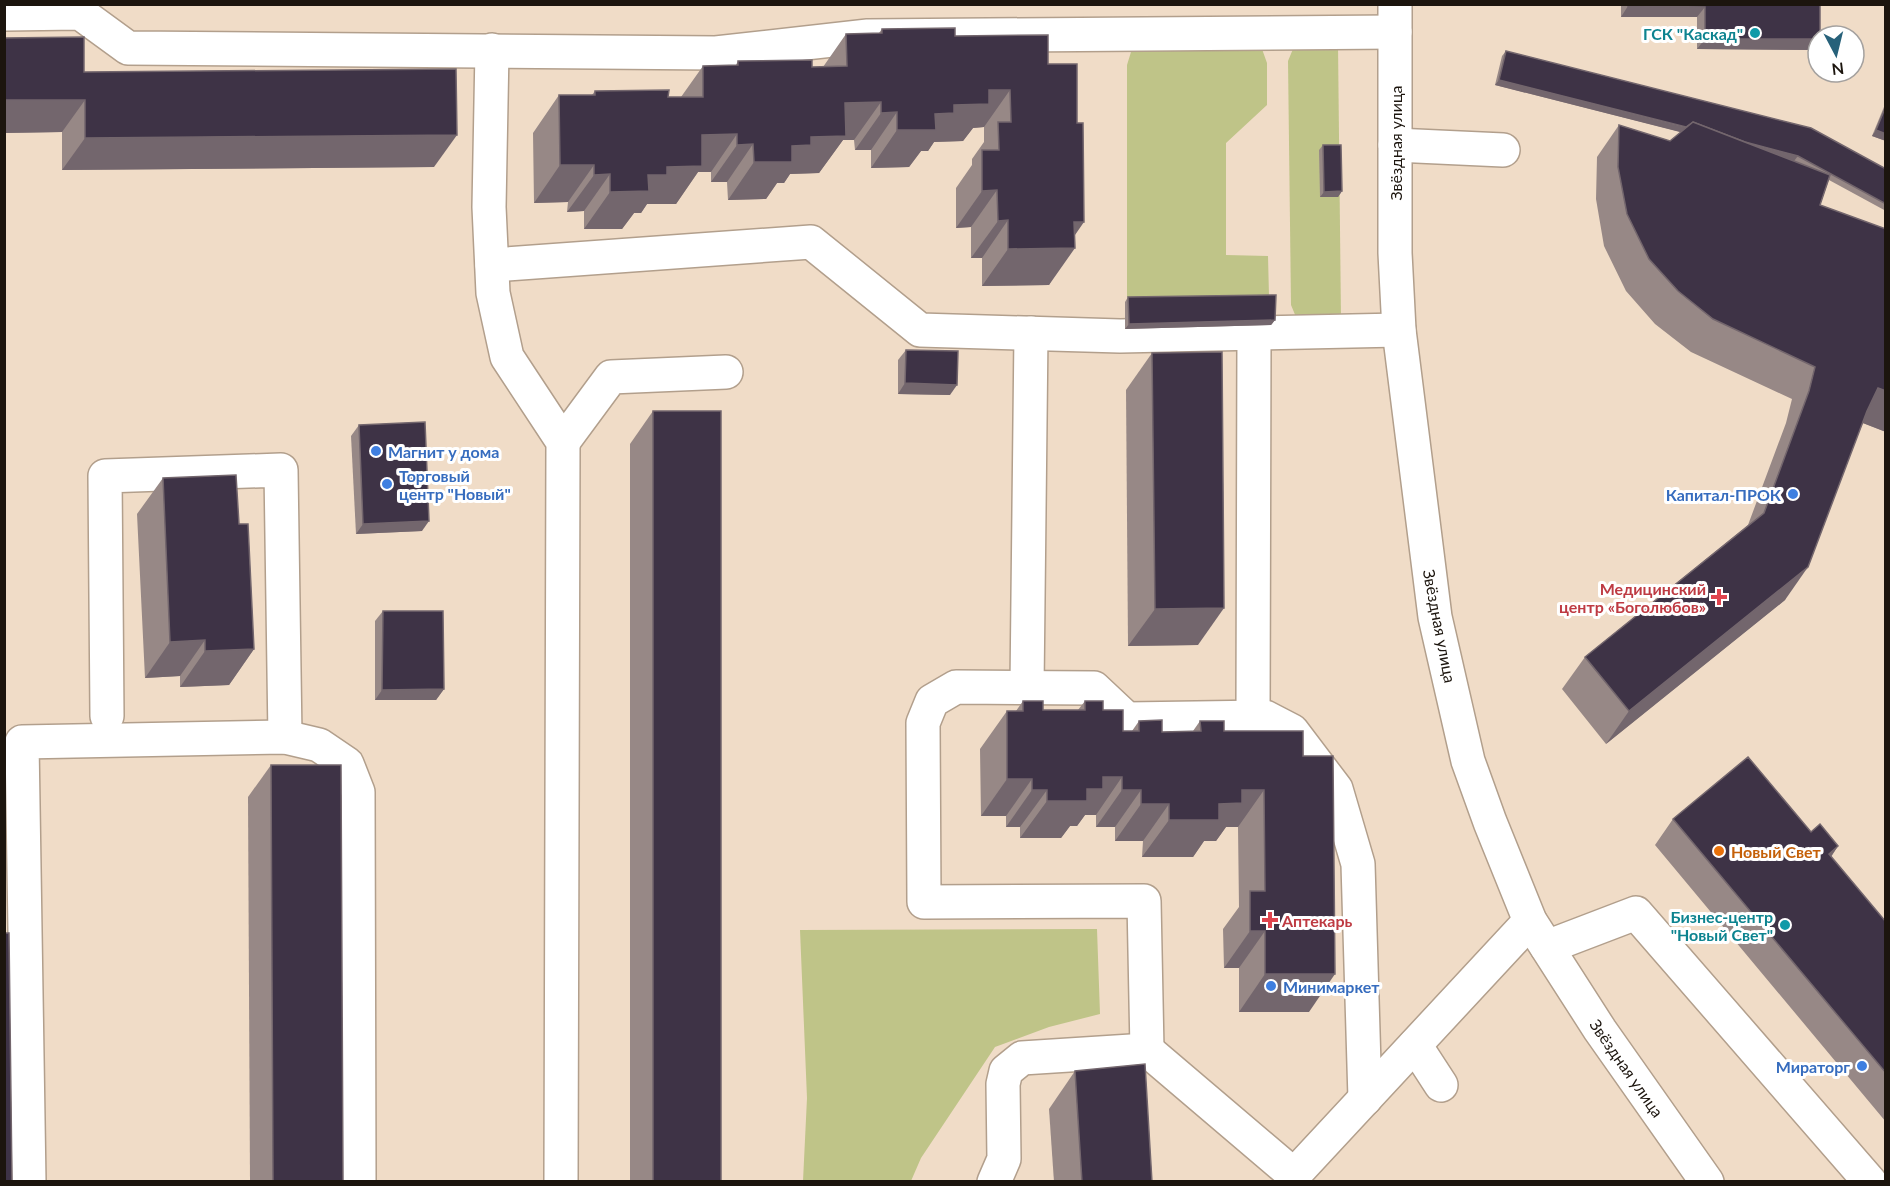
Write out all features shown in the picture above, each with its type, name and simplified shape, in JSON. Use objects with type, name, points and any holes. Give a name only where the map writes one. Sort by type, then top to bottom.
[{"type":"main road","points":[[4,14],[80,13],[128,48],[716,53],[868,36],[1395,18]]},
{"type":"main road","name":"Звёздная улица","points":[[1395,18],[1395,253],[1398,330],[1435,617],[1468,761],[1490,822],[1538,934],[1600,1030],[1707,1182]]},
{"type":"main road","points":[[492,50],[489,207],[494,293],[507,357],[563,442],[561,1182]]},
{"type":"main road","points":[[1395,145],[1503,150]]},
{"type":"main road","points":[[492,265],[811,242],[920,330],[1120,336],[1398,330]]},
{"type":"main road","points":[[1028,687],[1031,333]]},
{"type":"main road","points":[[1253,717],[1254,333]]},
{"type":"main road","points":[[563,442],[611,377],[726,372]]},
{"type":"main road","points":[[106,716],[105,476],[281,470],[285,737]]},
{"type":"main road","points":[[1147,1050],[1144,901],[924,902],[923,723],[932,701],[956,687],[1094,688],[1126,719],[1265,717],[1292,731],[1336,789],[1358,864],[1365,1099]]},
{"type":"main road","points":[[29,1182],[22,742],[285,737],[319,745],[346,764],[358,792],[359,1182]]},
{"type":"main road","points":[[994,1182],[1004,1159],[1003,1084],[1006,1071],[1022,1058],[1147,1050],[1293,1178],[1415,1045],[1538,934],[1636,913],[1870,1182]]},
{"type":"main road","points":[[1415,1045],[1441,1085]]},
{"type":"green space","points":[[1338,44],[1341,320],[1296,317],[1291,305],[1288,61],[1293,49]]},
{"type":"green space","points":[[1148,46],[1262,49],[1267,63],[1267,105],[1226,143],[1226,255],[1268,256],[1269,296],[1127,297],[1127,65],[1131,52]]},
{"type":"green space","points":[[1097,929],[1100,1014],[1049,1027],[995,1047],[921,1158],[911,1181],[803,1181],[807,1098],[800,930]]},
{"type":"building","name":"ГСК \"Каскад\"","points":[[1628,4],[1820,4],[1820,24],[1806,24],[1806,39],[1705,39],[1705,7],[1628,6]]},
{"type":"building","points":[[955,28],[955,36],[1048,35],[1048,64],[1077,64],[1077,123],[1083,123],[1084,222],[1074,222],[1075,248],[1008,249],[1008,220],[998,221],[997,190],[982,191],[982,150],[999,150],[998,122],[1011,122],[1010,90],[989,90],[989,104],[954,105],[954,113],[935,114],[936,130],[897,130],[897,112],[881,113],[881,102],[845,103],[846,136],[811,137],[811,145],[792,146],[792,162],[754,162],[753,144],[737,145],[737,134],[702,135],[702,166],[667,167],[667,175],[648,175],[649,191],[610,192],[610,174],[594,175],[594,165],[560,165],[559,95],[595,95],[595,91],[669,90],[668,97],[703,97],[703,66],[738,65],[738,61],[812,60],[812,67],[847,66],[846,34],[882,33],[882,29]]},
{"type":"building","points":[[84,37],[84,72],[456,69],[457,135],[85,138],[85,100],[4,100],[4,38]]},
{"type":"building","points":[[1506,51],[1811,128],[1886,169],[1886,204],[1798,156],[1745,142],[1693,122],[1686,127],[1499,80]]},
{"type":"building","points":[[1886,106],[1886,134],[1876,130]]},
{"type":"building","name":"Капитал-ПРОК","points":[[1693,122],[1830,175],[1820,205],[1886,229],[1886,391],[1878,388],[1867,411],[1808,567],[1629,711],[1585,657],[1764,513],[1809,391],[1815,367],[1713,319],[1678,291],[1649,259],[1627,214],[1618,167],[1619,125],[1670,141]]},
{"type":"building","points":[[1323,145],[1341,145],[1342,191],[1324,192]]},
{"type":"building","points":[[1276,295],[1275,320],[1129,324],[1128,297]]},
{"type":"building","points":[[906,350],[958,351],[957,385],[905,383]]},
{"type":"building","points":[[1222,352],[1224,608],[1155,609],[1152,353]]},
{"type":"building","points":[[653,411],[721,411],[721,1182],[653,1182]]},
{"type":"building","name":"Торговый центр \"Новый\"","points":[[425,422],[429,521],[363,524],[359,425]]},
{"type":"building","points":[[236,475],[239,524],[248,524],[254,649],[205,651],[205,640],[170,642],[163,478]]},
{"type":"building","points":[[383,611],[443,611],[444,689],[382,690]]},
{"type":"building","points":[[1023,701],[1043,701],[1043,710],[1085,710],[1085,701],[1103,701],[1103,710],[1123,710],[1123,731],[1139,731],[1139,721],[1162,720],[1162,732],[1201,731],[1200,721],[1224,721],[1224,731],[1303,731],[1303,756],[1333,756],[1335,974],[1265,974],[1265,931],[1250,931],[1250,891],[1265,891],[1264,790],[1242,790],[1242,803],[1219,804],[1219,820],[1169,820],[1169,804],[1141,804],[1141,790],[1122,790],[1122,777],[1103,777],[1103,789],[1087,789],[1087,801],[1047,801],[1047,790],[1032,790],[1032,779],[1007,779],[1007,711],[1023,711]]},
{"type":"building","name":"Бизнес-центр \"Новый Свет\"","points":[[1748,757],[1811,832],[1820,824],[1838,846],[1829,854],[1886,922],[1886,1073],[1673,819]]},
{"type":"building","points":[[271,765],[341,765],[343,1182],[273,1182]]},
{"type":"building","points":[[4,933],[9,933],[12,1182],[4,1182]]},
{"type":"building","points":[[1145,1064],[1152,1182],[1082,1182],[1075,1071]]},
{"type":"place","name":"ГСК \"Каскад\"","points":[[1755,33]]},
{"type":"place","name":"Магнит у дома","points":[[376,451]]},
{"type":"place","name":"Торговый центр \"Новый\"","points":[[387,484]]},
{"type":"place","name":"Капитал-ПРОК","points":[[1793,494]]},
{"type":"place","name":"Медицинский центр «Боголюбов»","points":[[1719,597]]},
{"type":"place","name":"Новый Свет","points":[[1719,851]]},
{"type":"place","name":"Аптекарь","points":[[1270,920]]},
{"type":"place","name":"Бизнес-центр \"Новый Свет\"","points":[[1785,925]]},
{"type":"place","name":"Минимаркет","points":[[1271,986]]},
{"type":"place","name":"Мираторг","points":[[1862,1066]]}]
